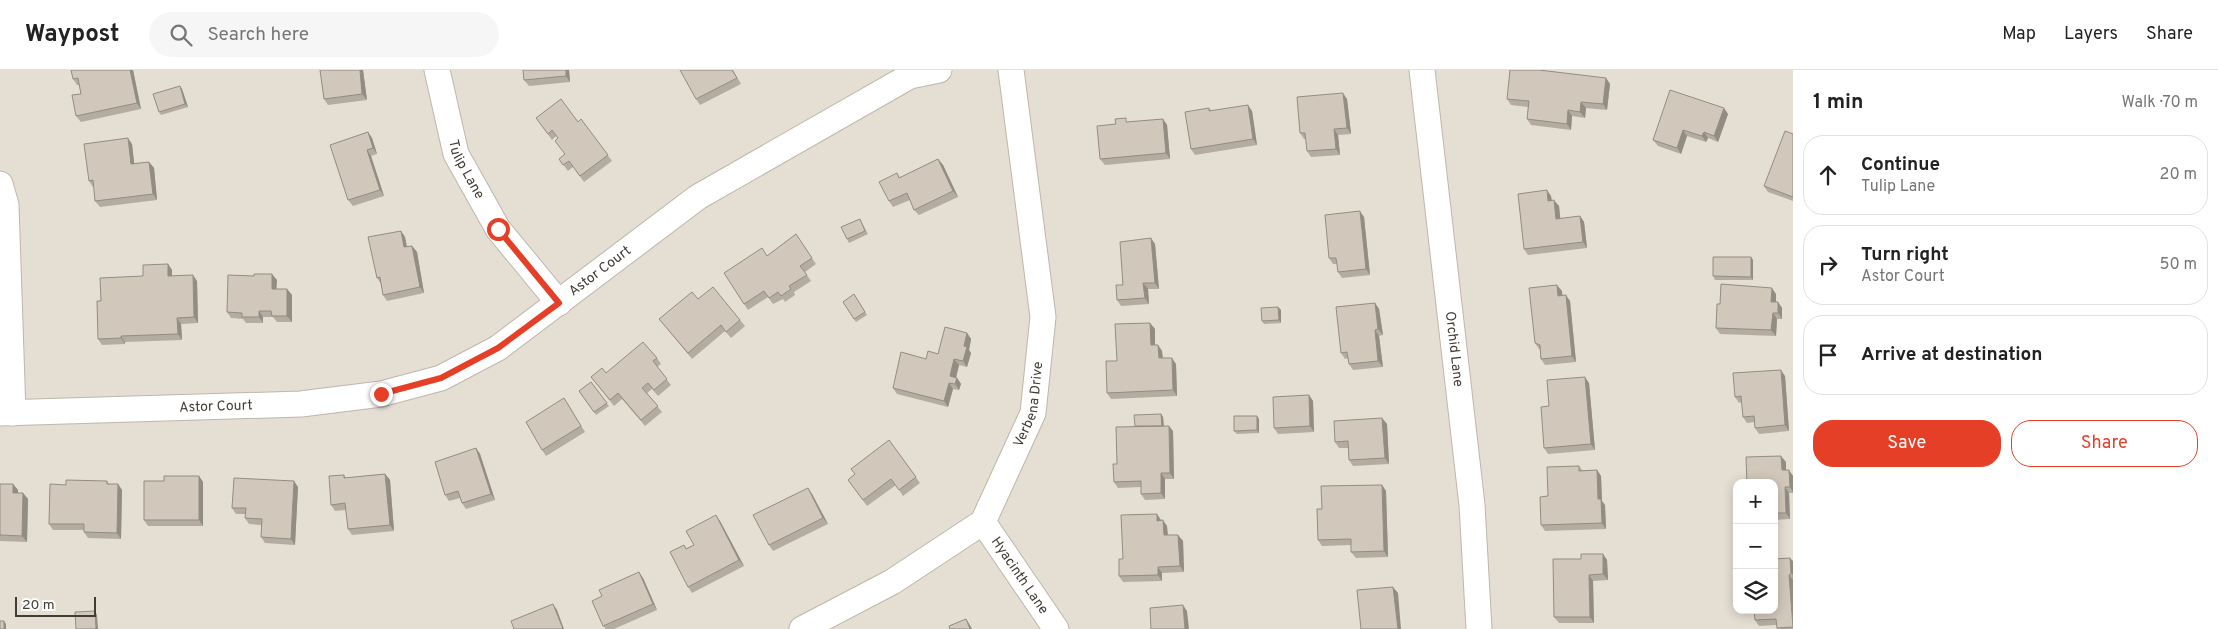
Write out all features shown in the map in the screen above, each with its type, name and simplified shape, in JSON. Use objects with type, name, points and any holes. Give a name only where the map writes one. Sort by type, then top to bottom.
[{"type":"street","name":"Tulip Lane","points":[[436,70],[456,154],[498,229],[559,303]]},
{"type":"street","name":"Astor Court","points":[[6,413],[300,404],[381,394],[441,378],[498,348],[698,196],[910,76],[939,70]]},
{"type":"street","name":"Verbena Drive","points":[[983,522],[1033,413],[1043,317],[1011,70]]},
{"type":"street","name":"Orchid Lane","points":[[1422,70],[1472,504],[1479,629]]},
{"type":"street","points":[[0,184],[6,205],[6,413]]},
{"type":"street","points":[[802,629],[892,582],[983,522]]},
{"type":"street","name":"Hyacinth Lane","points":[[983,522],[1056,629]]},
{"type":"shaded area","points":[[0,70],[1793,70],[1793,629],[0,629]]},
{"type":"building","points":[[71,70],[130,70],[137,103],[76,116],[72,95],[81,94],[78,78],[73,79]]},
{"type":"building","points":[[320,70],[360,70],[362,94],[324,99]]},
{"type":"building","points":[[523,70],[566,70],[566,76],[524,80]]},
{"type":"building","points":[[680,70],[732,70],[737,78],[696,99]]},
{"type":"building","points":[[1510,70],[1539,70],[1606,78],[1603,104],[1581,102],[1580,112],[1568,110],[1567,124],[1527,119],[1529,101],[1507,99]]},
{"type":"building","points":[[180,86],[185,104],[159,112],[153,94]]},
{"type":"building","points":[[1670,90],[1724,108],[1714,136],[1704,132],[1702,136],[1683,130],[1677,148],[1653,140]]},
{"type":"building","points":[[1343,93],[1347,128],[1334,129],[1336,149],[1307,151],[1305,133],[1300,133],[1297,97]]},
{"type":"building","points":[[561,99],[578,122],[581,119],[608,155],[580,176],[569,161],[563,165],[559,159],[565,154],[555,141],[558,138],[552,130],[548,134],[536,118]]},
{"type":"building","points":[[1248,105],[1253,139],[1191,149],[1185,112],[1209,108],[1209,111]]},
{"type":"building","points":[[1126,118],[1126,122],[1163,119],[1166,153],[1100,159],[1097,126],[1116,124],[1115,119]]},
{"type":"building","points":[[1785,131],[1793,134],[1793,197],[1764,186]]},
{"type":"building","points":[[368,132],[373,148],[367,150],[380,190],[348,200],[330,145]]},
{"type":"building","points":[[128,138],[131,164],[149,162],[153,194],[95,201],[93,180],[89,181],[84,144]]},
{"type":"building","points":[[938,159],[953,191],[914,210],[907,193],[889,201],[879,182],[897,173],[899,178]]},
{"type":"building","points":[[1547,190],[1548,201],[1554,200],[1556,219],[1580,216],[1583,242],[1524,249],[1518,194]]},
{"type":"building","points":[[1360,211],[1366,269],[1338,272],[1336,258],[1329,258],[1325,215]]},
{"type":"building","points":[[860,219],[865,231],[847,239],[841,227]]},
{"type":"building","points":[[401,231],[404,247],[412,246],[420,287],[383,295],[380,277],[377,278],[368,237]]},
{"type":"building","points":[[796,234],[812,258],[800,266],[807,275],[789,286],[791,289],[781,296],[778,292],[769,298],[764,291],[744,304],[724,273],[762,248],[767,256]]},
{"type":"building","points":[[1151,238],[1155,283],[1143,283],[1145,298],[1117,300],[1116,285],[1123,285],[1120,242]]},
{"type":"building","points":[[1713,257],[1751,257],[1751,277],[1713,276]]},
{"type":"building","points":[[168,264],[168,276],[193,275],[194,317],[177,318],[178,334],[121,336],[121,338],[98,339],[97,301],[101,301],[100,278],[143,276],[143,265]]},
{"type":"building","points":[[254,274],[272,274],[272,289],[287,289],[287,316],[272,316],[271,311],[259,311],[259,317],[242,317],[242,313],[227,312],[228,275],[254,276]]},
{"type":"building","points":[[1721,284],[1772,288],[1771,302],[1778,302],[1778,313],[1773,313],[1771,330],[1716,328],[1717,304],[1720,304]]},
{"type":"building","points":[[1557,285],[1558,296],[1566,295],[1572,356],[1541,359],[1540,345],[1535,343],[1529,288]]},
{"type":"building","points":[[713,287],[740,320],[726,332],[721,325],[688,353],[659,319],[692,292],[698,299]]},
{"type":"building","points":[[854,294],[865,312],[854,319],[843,302]]},
{"type":"building","points":[[1375,303],[1378,329],[1375,330],[1378,361],[1349,364],[1347,352],[1341,353],[1336,307]]},
{"type":"building","points":[[1278,307],[1279,320],[1262,321],[1261,308]]},
{"type":"building","points":[[1150,323],[1151,345],[1158,345],[1159,358],[1172,358],[1173,390],[1107,393],[1106,361],[1117,361],[1115,324]]},
{"type":"building","points":[[945,327],[967,333],[964,346],[967,347],[963,361],[954,359],[950,376],[957,378],[955,384],[949,383],[944,401],[893,388],[901,352],[926,359],[928,351],[938,354]]},
{"type":"building","points":[[643,342],[657,358],[653,361],[667,379],[654,390],[648,383],[642,388],[658,406],[641,420],[618,393],[610,400],[591,377],[602,368],[606,373]]},
{"type":"building","points":[[1781,370],[1785,425],[1755,428],[1754,416],[1743,417],[1741,396],[1735,397],[1733,373]]},
{"type":"building","points":[[1585,377],[1591,444],[1544,448],[1541,407],[1549,406],[1547,380]]},
{"type":"building","points":[[591,382],[607,403],[594,412],[579,391]]},
{"type":"building","points":[[1309,395],[1310,426],[1274,428],[1273,397]]},
{"type":"building","points":[[564,398],[581,426],[542,450],[526,422]]},
{"type":"building","points":[[1161,414],[1162,426],[1135,426],[1134,415]]},
{"type":"building","points":[[1234,416],[1257,416],[1257,430],[1234,431]]},
{"type":"building","points":[[1382,418],[1385,458],[1349,460],[1348,441],[1335,442],[1334,421]]},
{"type":"building","points":[[1169,426],[1170,473],[1161,473],[1161,493],[1141,494],[1141,481],[1114,482],[1113,464],[1117,464],[1116,427]]},
{"type":"building","points":[[889,440],[916,477],[899,490],[891,479],[863,500],[848,480],[855,474],[851,469]]},
{"type":"building","points":[[476,448],[491,494],[462,503],[458,491],[445,495],[435,462]]},
{"type":"building","points":[[1781,456],[1782,470],[1789,470],[1790,487],[1785,487],[1786,513],[1778,513],[1778,479],[1747,479],[1746,457]]},
{"type":"building","points":[[1579,466],[1579,471],[1597,470],[1598,499],[1601,499],[1602,523],[1541,525],[1540,497],[1548,496],[1547,467]]},
{"type":"building","points":[[385,474],[390,525],[348,529],[345,503],[331,505],[329,476],[344,475],[344,478]]},
{"type":"building","points":[[164,476],[199,476],[199,520],[144,520],[144,481],[164,481]]},
{"type":"building","points":[[234,478],[294,481],[291,539],[261,537],[262,519],[245,518],[246,508],[232,508]]},
{"type":"building","points":[[66,480],[107,481],[107,484],[118,484],[117,533],[84,532],[84,524],[49,524],[50,484],[66,485]]},
{"type":"building","points":[[0,484],[13,484],[13,493],[23,493],[22,536],[0,535]]},
{"type":"building","points":[[1382,485],[1384,551],[1351,552],[1351,539],[1318,540],[1317,509],[1322,509],[1321,486]]},
{"type":"building","points":[[808,488],[823,518],[769,545],[753,515]]},
{"type":"building","points":[[1157,514],[1157,521],[1163,520],[1164,535],[1178,535],[1180,566],[1158,567],[1158,575],[1119,576],[1119,559],[1123,559],[1121,515]]},
{"type":"building","points":[[716,515],[739,560],[688,587],[670,552],[684,545],[686,549],[694,545],[686,531]]},
{"type":"building","points":[[1581,554],[1603,554],[1603,574],[1589,575],[1590,617],[1554,617],[1553,559],[1581,559]]},
{"type":"building","points":[[1790,558],[1791,573],[1789,575],[1793,627],[1777,628],[1776,619],[1755,620],[1754,614],[1778,614],[1778,559]]},
{"type":"building","points":[[639,572],[653,604],[603,626],[592,601],[602,596],[599,590]]},
{"type":"building","points":[[1393,587],[1398,629],[1361,629],[1357,590]]},
{"type":"building","points":[[553,604],[563,629],[514,629],[511,621]]},
{"type":"building","points":[[1183,605],[1185,629],[1151,629],[1150,608]]},
{"type":"building","points":[[95,611],[96,629],[76,629],[75,612]]},
{"type":"building","points":[[966,619],[970,629],[950,629],[949,626]]},
{"type":"building","points":[[0,621],[4,621],[4,629],[0,629]]},
{"type":"route","points":[[381,394],[441,378],[498,348],[559,303],[498,229]]}]
